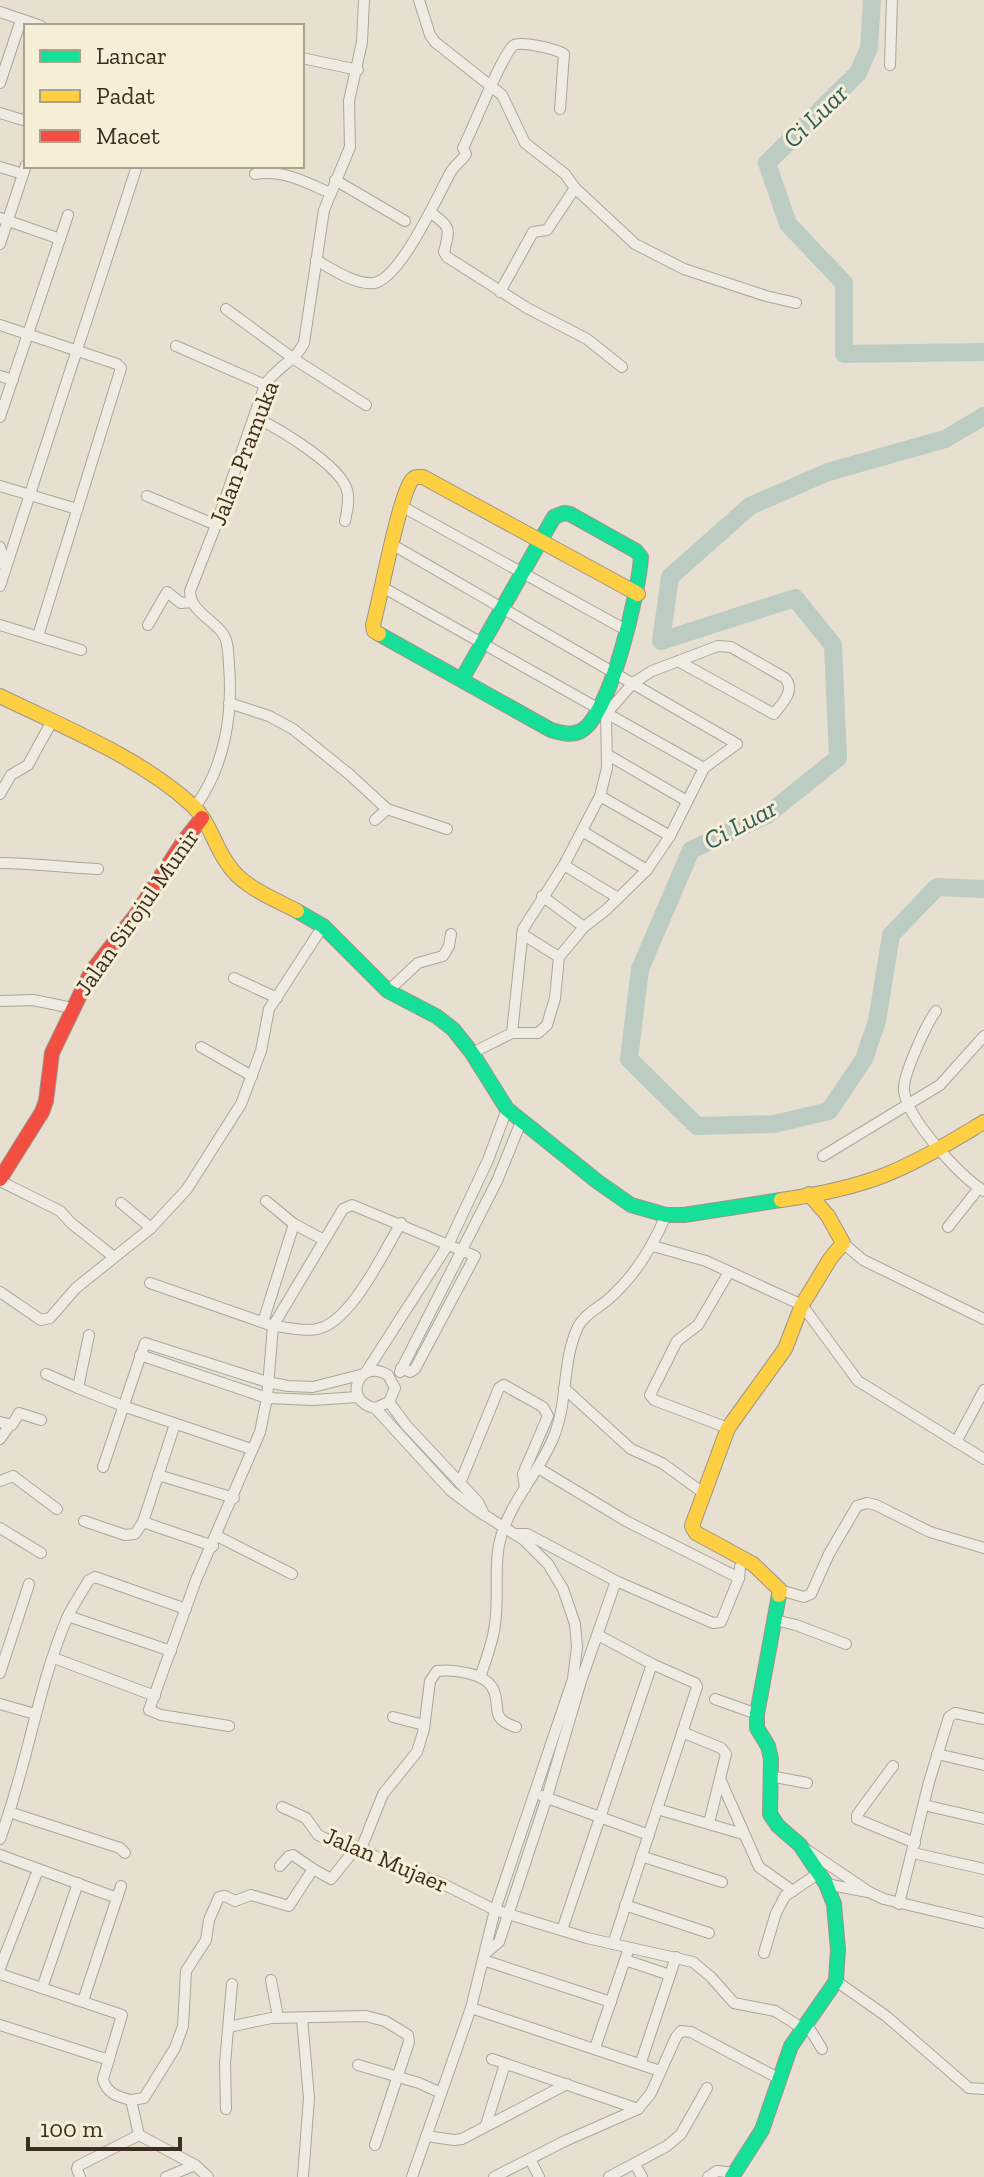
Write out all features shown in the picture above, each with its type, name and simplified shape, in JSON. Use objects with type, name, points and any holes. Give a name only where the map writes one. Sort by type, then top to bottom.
[{"type":"street","name":"Jalan Pramuka","points":[[192,602],[190,591],[265,385],[272,373],[294,359],[304,343],[330,193],[350,147],[349,101],[358,70],[361,0]]},
{"type":"street","points":[[419,0],[435,42],[490,85],[507,103],[525,143],[565,174],[575,188],[635,244],[684,269],[796,303]]},
{"type":"street","points":[[890,65],[892,0]]},
{"type":"street","points":[[0,12],[34,24]]},
{"type":"street","points":[[0,83],[21,20]]},
{"type":"street","points":[[316,260],[362,281],[375,283],[390,275],[431,213],[449,175],[466,154],[463,148],[490,85],[511,47],[519,43],[555,49],[564,54],[560,109]]},
{"type":"street","points":[[304,58],[358,70]]},
{"type":"street","points":[[0,113],[24,120]]},
{"type":"street","points":[[0,167],[25,169],[4,219],[0,244]]},
{"type":"street","points":[[0,586],[136,168]]},
{"type":"street","points":[[255,174],[277,173],[330,193]]},
{"type":"street","points":[[335,180],[405,221]]},
{"type":"street","points":[[500,292],[533,232],[547,230],[575,188]]},
{"type":"street","points":[[431,213],[449,230],[444,252],[447,257],[527,308],[587,339],[622,367]]},
{"type":"street","points":[[0,417],[68,215]]},
{"type":"street","points":[[4,219],[60,239]]},
{"type":"street","points":[[226,309],[294,359],[366,405]]},
{"type":"street","points":[[0,325],[117,364],[121,368],[38,636]]},
{"type":"street","points":[[176,346],[265,385]]},
{"type":"street","points":[[0,376],[13,380]]},
{"type":"street","points":[[254,417],[282,432],[335,471],[348,491],[345,521]]},
{"type":"street","points":[[638,594],[477,503],[423,477],[410,481],[373,625],[374,631],[560,733],[577,732],[586,727],[633,683],[652,671],[678,661],[727,646],[785,678],[790,692],[774,714],[678,661]]},
{"type":"street","points":[[0,486],[77,509]]},
{"type":"street","points":[[147,496],[216,525]]},
{"type":"street","points":[[403,507],[626,630]]},
{"type":"street","points":[[462,679],[554,517],[564,513],[636,551],[641,557],[638,594],[602,711],[608,755],[606,777],[600,796],[564,865],[525,924],[512,1033]]},
{"type":"street","points":[[393,545],[737,744],[704,768],[670,836],[647,870],[584,927],[559,957],[555,998],[547,1025],[538,1033],[512,1033],[472,1053]]},
{"type":"street","points":[[0,547],[6,568]]},
{"type":"street","points":[[384,588],[704,768]]},
{"type":"street","points":[[148,625],[167,592],[181,603],[192,602],[225,637],[229,703],[221,754],[198,812]]},
{"type":"street","points":[[0,625],[81,650]]},
{"type":"street","points":[[0,696],[114,754],[198,812],[230,871],[242,881],[323,926],[388,991],[445,1022],[472,1053],[507,1109],[631,1205],[666,1215],[684,1215],[868,1181],[937,1149],[984,1122]]},
{"type":"street","points":[[229,703],[269,716],[293,729],[387,809],[447,829]]},
{"type":"street","points":[[0,794],[11,775],[28,765],[51,723]]},
{"type":"street","points":[[608,755],[687,801]]},
{"type":"street","points":[[600,796],[670,836]]},
{"type":"street","points":[[375,820],[387,809]]},
{"type":"street","name":"Jalan Sirojul Munir","points":[[0,1180],[42,1112],[52,1053],[91,972],[135,916],[183,842],[198,812]]},
{"type":"street","points":[[582,831],[647,870]]},
{"type":"street","points":[[0,863],[98,869]]},
{"type":"street","points":[[564,865],[618,898]]},
{"type":"street","points":[[542,896],[584,927]]},
{"type":"street","points":[[0,1292],[41,1320],[46,1320],[76,1288],[151,1228],[187,1189],[241,1104],[261,1051],[269,1009],[323,926]]},
{"type":"street","points":[[388,991],[418,963],[443,956],[451,934]]},
{"type":"street","points":[[522,934],[559,957]]},
{"type":"street","points":[[234,978],[277,998]]},
{"type":"street","points":[[0,1001],[33,1000],[72,1008]]},
{"type":"street","points":[[936,1011],[924,1030],[904,1091],[909,1105],[937,1149],[982,1189],[948,1227]]},
{"type":"street","points":[[823,1156],[946,1080],[984,1036]]},
{"type":"street","points":[[201,1047],[252,1076]]},
{"type":"street","points":[[483,1512],[460,1483],[402,1430],[375,1408],[365,1405],[358,1397],[357,1384],[449,1243],[488,1160],[507,1109]]},
{"type":"street","points":[[375,1408],[389,1402],[401,1368],[497,1181],[521,1122]]},
{"type":"street","points":[[0,1180],[60,1211],[114,1257]]},
{"type":"street","points":[[809,1194],[821,1205],[843,1243],[863,1260],[984,1319]]},
{"type":"street","points":[[266,1201],[294,1224],[324,1240]]},
{"type":"street","points":[[121,1203],[151,1228]]},
{"type":"street","points":[[268,1324],[348,1205],[463,1249]]},
{"type":"street","points":[[480,1677],[495,1626],[498,1547],[504,1527],[555,1435],[569,1351],[580,1321],[614,1295],[653,1246],[666,1215]]},
{"type":"street","points":[[150,1283],[268,1324],[314,1330],[328,1325],[352,1303],[401,1223]]},
{"type":"street","points":[[229,1726],[155,1714],[149,1710],[186,1609],[260,1432],[267,1398],[268,1324],[294,1224]]},
{"type":"street","points":[[843,1243],[802,1305],[791,1338],[728,1428],[702,1492],[693,1530],[752,1565],[780,1590],[804,1597],[811,1594],[829,1554],[857,1506],[862,1504],[876,1505],[930,1532],[984,1548]]},
{"type":"street","points":[[653,1246],[706,1261],[802,1305],[858,1381],[984,1459]]},
{"type":"street","points":[[728,1428],[654,1400],[650,1395],[677,1341],[698,1325],[729,1272]]},
{"type":"street","points":[[78,1388],[89,1335]]},
{"type":"street","points":[[103,1467],[144,1344],[149,1343],[267,1382],[313,1387],[375,1370],[385,1372],[395,1388]]},
{"type":"street","points":[[140,1355],[267,1398],[313,1400],[358,1397]]},
{"type":"street","points":[[46,1374],[123,1406],[251,1449]]},
{"type":"street","points":[[460,1483],[499,1388],[504,1385],[543,1407],[548,1416],[523,1474],[525,1488]]},
{"type":"street","points":[[313,1387],[313,1400]]},
{"type":"street","points":[[564,1388],[631,1449],[662,1463],[702,1492]]},
{"type":"street","points":[[956,1442],[984,1390]]},
{"type":"street","points":[[389,1402],[402,1430],[451,1491],[540,1554],[570,1605],[577,1647],[577,1680],[547,1797],[499,1942],[485,1956]]},
{"type":"street","points":[[0,1439],[4,1424],[19,1413],[41,1420]]},
{"type":"street","points":[[84,1521],[130,1536],[135,1534],[143,1522],[175,1424]]},
{"type":"street","points":[[514,1534],[527,1534],[616,1581],[719,1624],[740,1573],[626,1521],[538,1468]]},
{"type":"street","points":[[158,1475],[234,1498]]},
{"type":"street","points":[[0,1481],[13,1476],[57,1509]]},
{"type":"street","points":[[143,1522],[215,1541],[292,1574]]},
{"type":"street","points":[[0,1528],[41,1553]]},
{"type":"street","points":[[0,1839],[35,1714],[68,1616],[93,1577],[186,1609]]},
{"type":"street","points":[[412,2177],[471,2008],[485,1956],[486,1939],[535,1793],[577,1680],[598,1635],[616,1581]]},
{"type":"street","points":[[0,1673],[2,1657],[29,1584]]},
{"type":"street","points":[[780,1590],[757,1714],[757,1728],[768,1746],[770,1814],[778,1826],[800,1845],[869,1892]]},
{"type":"street","points":[[68,1616],[171,1651]]},
{"type":"street","points":[[775,1620],[846,1644]]},
{"type":"street","points":[[598,1635],[696,1684],[613,1944]]},
{"type":"street","points":[[54,1658],[155,1696]]},
{"type":"street","points":[[558,1931],[652,1664]]},
{"type":"street","points":[[280,1866],[293,1855],[331,1879],[358,1849],[387,1787],[417,1752],[434,1674],[443,1670],[480,1677],[492,1687],[498,1717],[516,1727]]},
{"type":"street","points":[[715,1699],[757,1714]]},
{"type":"street","points":[[0,1704],[35,1714]]},
{"type":"street","points":[[899,1904],[937,1754],[951,1715],[955,1713],[984,1719]]},
{"type":"street","points":[[393,1717],[424,1725]]},
{"type":"street","points":[[682,1732],[724,1751],[727,1759],[709,1823]]},
{"type":"street","points":[[937,1754],[984,1765]]},
{"type":"street","points":[[893,1766],[857,1819],[914,1848],[984,1869]]},
{"type":"street","points":[[770,1776],[807,1783]]},
{"type":"street","points":[[721,1781],[759,1867],[793,1891]]},
{"type":"street","points":[[535,1793],[649,1835]]},
{"type":"street","points":[[924,1805],[984,1819]]},
{"type":"street","name":"Jalan Mujaer","points":[[282,1807],[306,1818],[318,1835],[324,1838],[441,1883],[495,1910],[558,1931],[676,1957],[701,1967],[734,2003],[775,2011],[804,2026]]},
{"type":"street","points":[[657,1809],[743,1834]]},
{"type":"street","points":[[9,1812],[120,1848],[125,1853]]},
{"type":"street","points":[[708,2177],[717,2171],[733,2175],[762,2130],[791,2046],[836,1981],[836,1920],[823,1878],[800,1845]]},
{"type":"street","points":[[0,1855],[117,1898]]},
{"type":"street","points":[[641,1856],[722,1882]]},
{"type":"street","points":[[38,1870],[0,1971],[123,2015],[103,2079],[113,2095],[131,2100],[144,2098],[172,2056],[183,2026],[186,1971],[206,1940],[209,1920],[219,1897],[225,1896],[235,1901],[251,1895],[289,1906],[313,1869]]},
{"type":"street","points":[[764,1953],[781,1903],[793,1891],[823,1878],[899,1904],[984,1923]]},
{"type":"street","points":[[42,1988],[78,1883]]},
{"type":"street","points":[[83,2001],[121,1886]]},
{"type":"street","points":[[625,1905],[709,1933]]},
{"type":"street","points":[[595,2048],[629,1948]]},
{"type":"street","points":[[485,1956],[611,2002]]},
{"type":"street","points":[[641,2062],[676,1957]]},
{"type":"street","points":[[625,1960],[670,1975]]},
{"type":"street","points":[[271,1980],[278,2017]]},
{"type":"street","points":[[836,1981],[886,2016],[969,2088],[984,2089]]},
{"type":"street","points":[[226,2109],[225,2063],[232,1984]]},
{"type":"street","points":[[471,2008],[641,2062],[660,2071]]},
{"type":"street","points":[[229,2027],[278,2017],[366,2016],[385,2021],[408,2035],[409,2042],[375,2145]]},
{"type":"street","points":[[302,2018],[309,2098],[303,2177]]},
{"type":"street","points":[[0,2025],[109,2060]]},
{"type":"street","points":[[804,2026],[822,2049]]},
{"type":"street","points":[[494,2177],[638,2109],[651,2093],[676,2037],[685,2031],[780,2079]]},
{"type":"street","points":[[492,2059],[638,2109]]},
{"type":"street","points":[[486,2125],[505,2064]]},
{"type":"street","points":[[358,2065],[441,2093]]},
{"type":"street","points":[[426,2136],[462,2139],[567,2084]]},
{"type":"street","points":[[609,2177],[681,2134],[707,2088]]},
{"type":"street","points":[[131,2100],[139,2135],[195,2165],[208,2177]]},
{"type":"street","points":[[80,2177],[78,2166],[139,2135]]},
{"type":"street","points":[[530,2159],[539,2177]]},
{"type":"street","points":[[635,2164],[642,2177]]},
{"type":"street","points":[[166,2177],[195,2165]]},
{"type":"waterway","name":"Ci Luar","points":[[872,0],[869,48],[858,73],[767,163],[788,224],[844,283],[844,354],[984,352]]},
{"type":"waterway","name":"Ci Luar","points":[[984,416],[945,439],[828,472],[750,506],[670,577],[661,641],[795,598],[833,645],[838,758],[767,815],[691,850],[640,969],[629,1059],[697,1126],[774,1124],[829,1111],[864,1059],[877,1021],[891,935],[937,887],[984,889]]},
{"type":"traffic: fast","points":[[379,634],[551,730],[577,733],[592,720],[613,677],[629,623],[641,557],[636,551],[570,514],[554,517],[462,679]]},
{"type":"traffic: fast","points":[[297,911],[323,926],[388,991],[436,1016],[453,1029],[507,1109],[631,1205],[666,1215],[684,1215],[781,1200]]},
{"type":"traffic: fast","points":[[732,2177],[762,2130],[791,2046],[836,1981],[838,1949],[834,1904],[826,1884],[800,1845],[778,1826],[770,1814],[771,1759],[768,1746],[757,1728],[779,1595]]},
{"type":"traffic: slow","points":[[379,634],[374,631],[373,625],[390,549],[401,505],[412,480],[417,477],[423,477],[638,594]]},
{"type":"traffic: slow","points":[[0,696],[125,757],[171,788],[198,811],[222,856],[241,879],[297,911]]},
{"type":"traffic: slow","points":[[781,1200],[860,1184],[885,1175],[984,1122]]},
{"type":"traffic: slow","points":[[779,1595],[780,1590],[753,1564],[696,1533],[692,1526],[728,1428],[785,1349],[802,1305],[843,1243],[828,1216],[809,1194]]},
{"type":"traffic: jam","points":[[0,1179],[42,1112],[52,1053],[91,972],[135,916],[202,818]]}]
